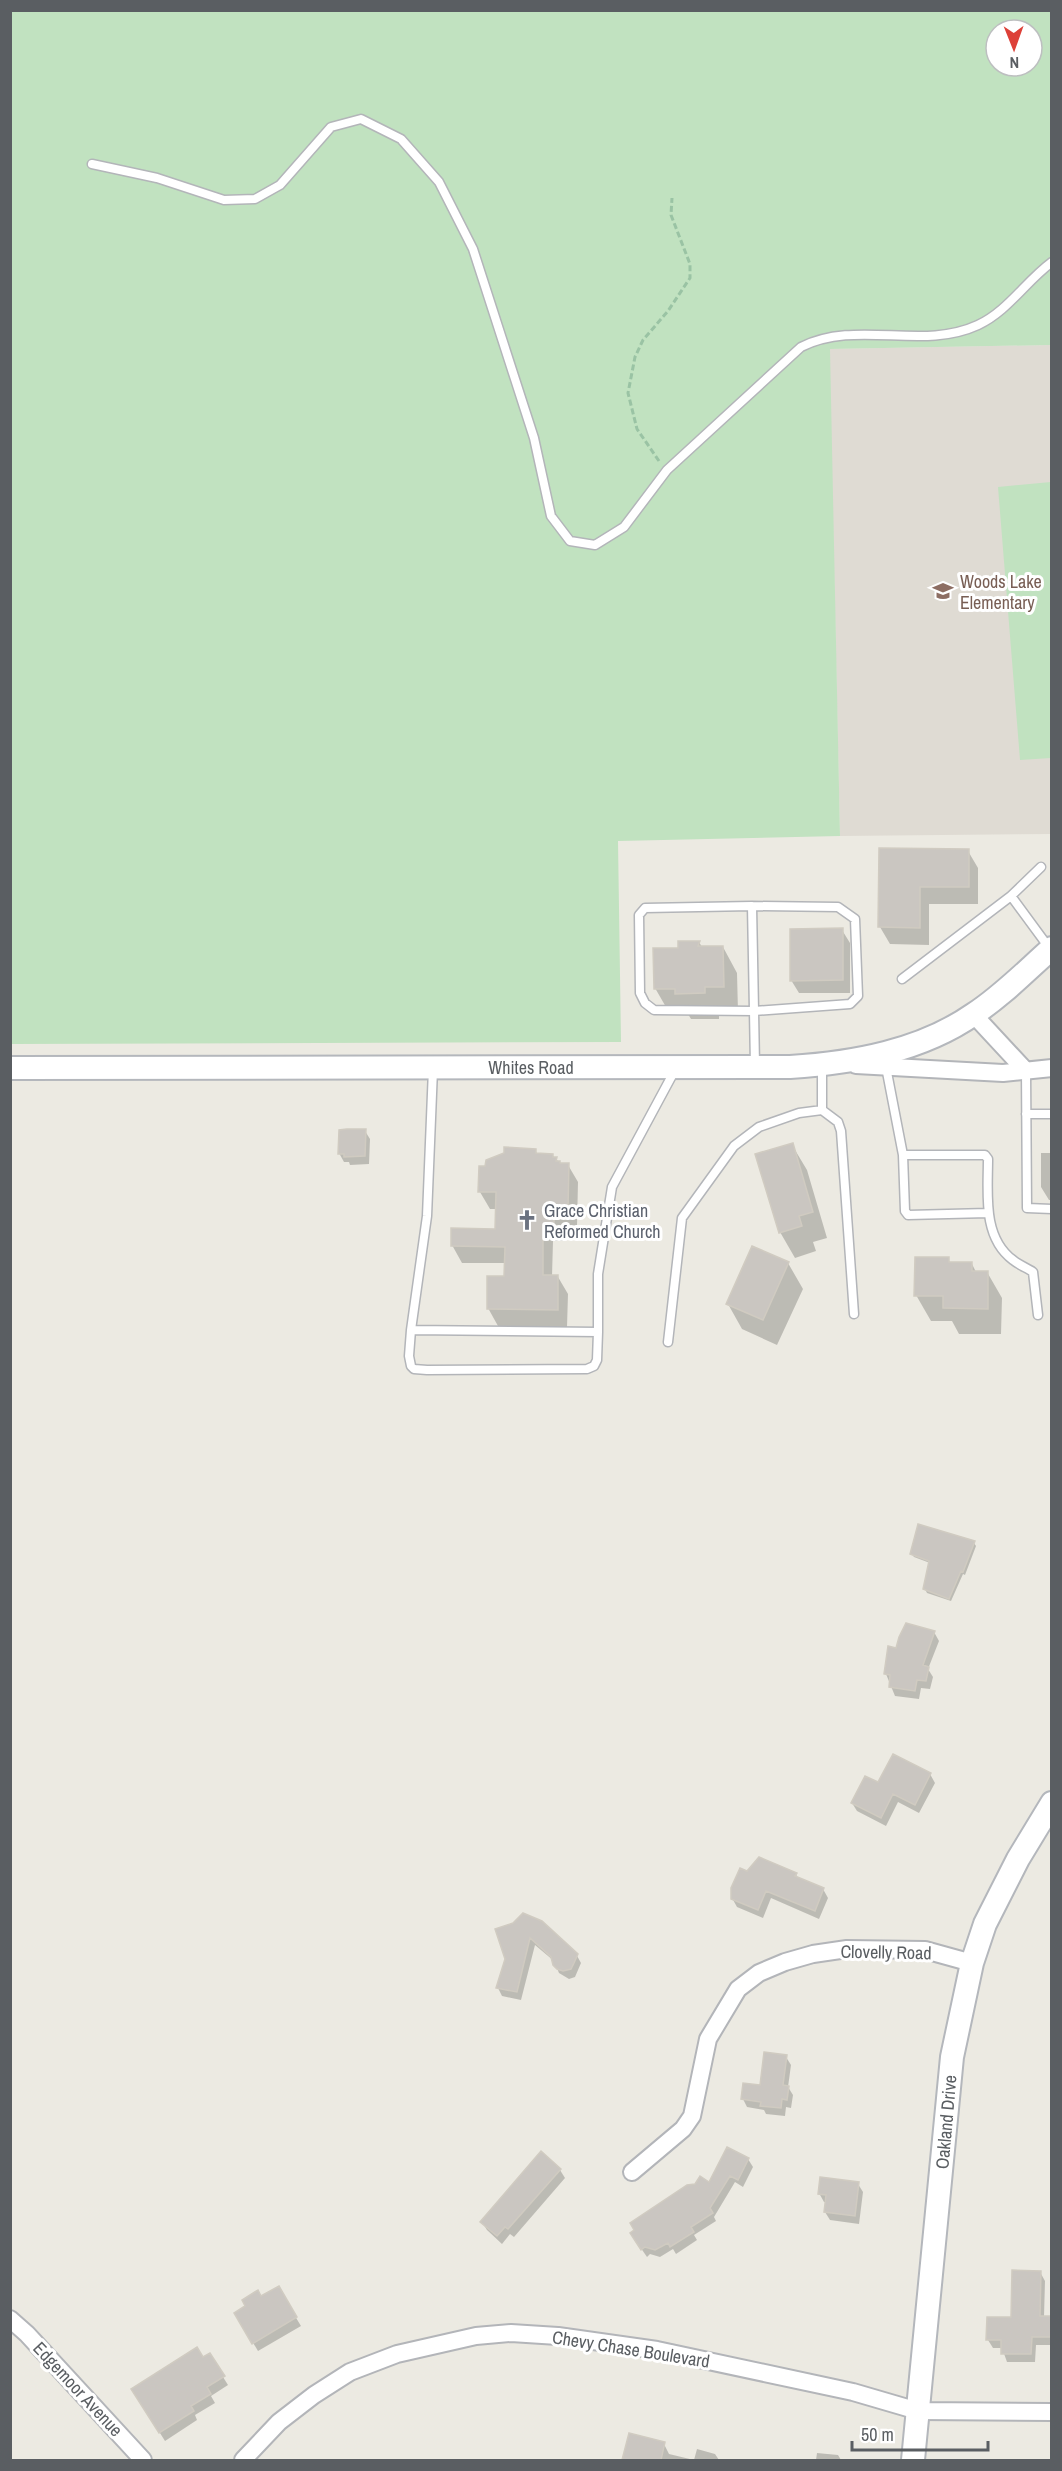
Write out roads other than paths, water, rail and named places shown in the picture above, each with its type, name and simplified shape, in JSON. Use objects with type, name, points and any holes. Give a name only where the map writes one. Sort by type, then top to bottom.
[{"type":"street","points":[[827,1065],[911,1046],[974,1015],[1051,949]]},
{"type":"street","points":[[974,1015],[1026,1071]]},
{"type":"street","name":"Whites Road","points":[[10,1068],[827,1065],[1003,1073],[1052,1068]]},
{"type":"street","name":"Oakland Drive","points":[[913,2460],[952,2057],[972,1963],[997,1898],[1052,1803]]},
{"type":"street","name":"Clovelly Road","points":[[632,2172],[688,2122],[696,2106],[708,2039],[738,1989],[759,1973],[785,1962],[847,1948],[925,1950],[972,1963]]},
{"type":"street","name":"Edgemoor Avenue","points":[[10,2319],[27,2334],[143,2460]]},
{"type":"street","name":"Chevy Chase Boulevard","points":[[243,2460],[279,2422],[314,2395],[350,2372],[396,2354],[476,2336],[511,2333],[558,2336],[657,2350],[853,2392],[918,2411],[1052,2412]]},
{"type":"lane","points":[[92,164],[157,178],[224,200],[255,199],[280,186],[331,127],[361,118],[401,139],[439,182],[473,249],[534,438],[551,516],[570,540],[595,545],[624,527],[667,470],[801,347],[814,340],[846,334],[930,335],[964,330],[978,325],[1002,310],[1052,262]]},
{"type":"lane","points":[[902,979],[1011,896],[1041,867]]},
{"type":"lane","points":[[1011,896],[1051,949]]},
{"type":"lane","points":[[752,906],[754,1067]]},
{"type":"lane","points":[[838,907],[855,919],[858,996],[850,1004],[754,1011],[654,1010],[645,1003],[640,993],[639,915],[645,908],[838,907]]},
{"type":"lane","points":[[822,1110],[827,1065]]},
{"type":"lane","points":[[886,1066],[903,1155],[905,1211],[908,1215],[988,1213]]},
{"type":"lane","points":[[433,1067],[427,1216],[411,1330],[411,1366],[414,1369],[427,1371],[587,1369],[594,1366],[597,1360],[598,1274],[612,1187],[677,1067]]},
{"type":"lane","points":[[1026,1071],[1026,1209],[1052,1209]]},
{"type":"lane","points":[[668,1342],[682,1218],[734,1146],[759,1128],[799,1113],[822,1110],[838,1122],[841,1131],[854,1314]]},
{"type":"lane","points":[[1026,1114],[1052,1114]]},
{"type":"lane","points":[[903,1155],[985,1155],[988,1159],[988,1213],[996,1239],[1012,1260],[1033,1272],[1038,1315]]},
{"type":"lane","points":[[411,1330],[598,1332]]},
{"type":"place","name":"Woods Lake Elementary","points":[[943,591]]},
{"type":"place","name":"Grace Christian Reformed Church","points":[[527,1220]]}]
